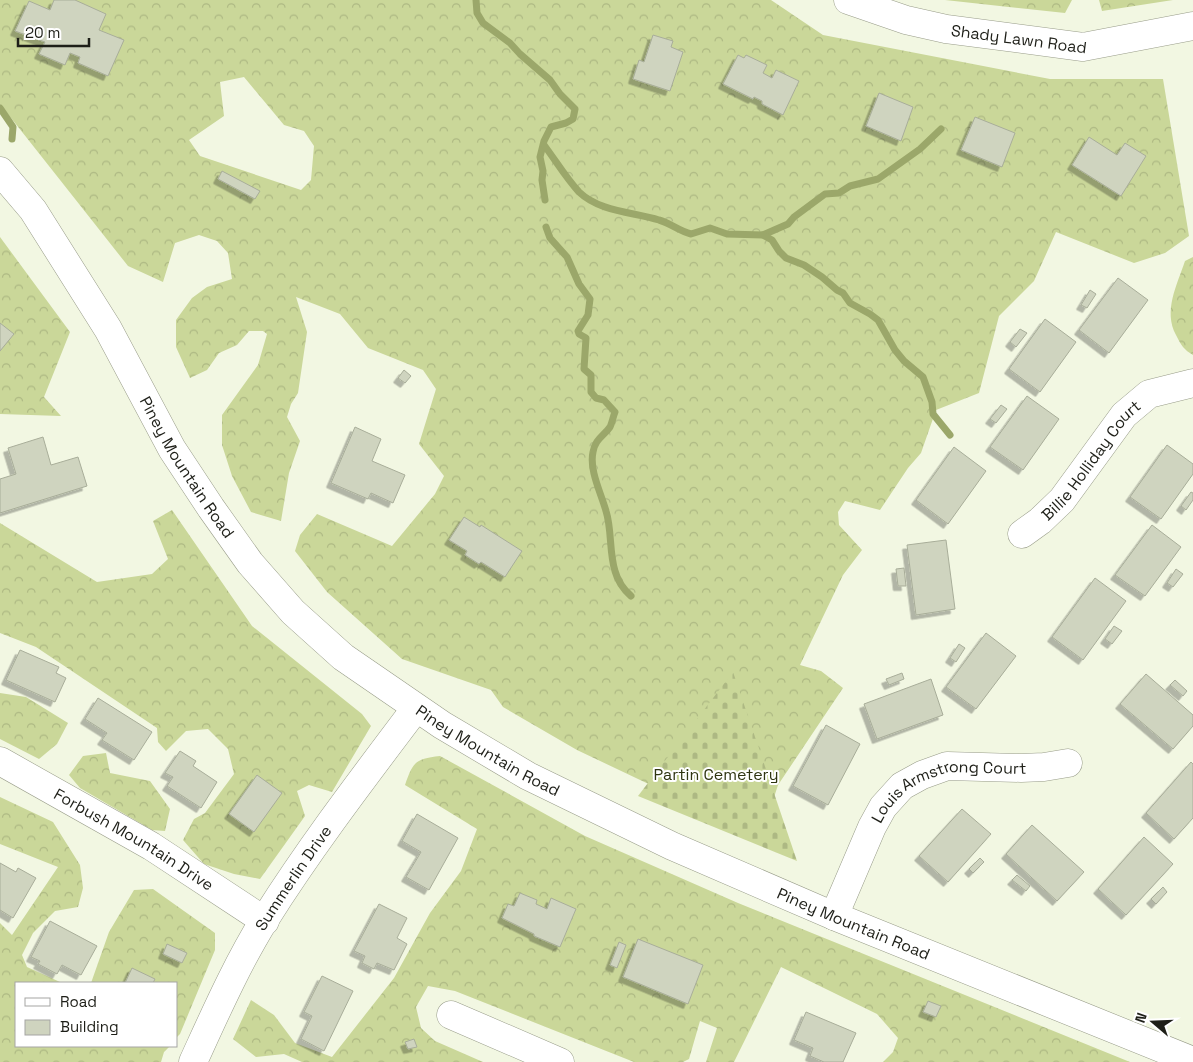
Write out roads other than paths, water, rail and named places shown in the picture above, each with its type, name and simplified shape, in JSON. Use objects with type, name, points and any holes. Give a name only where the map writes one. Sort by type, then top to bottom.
[{"type":"street","name":"Shady Lawn Road","points":[[861,2],[906,20],[946,29],[1083,46],[1193,26]]},
{"type":"street","name":"Piney Mountain Road","points":[[0,171],[33,210],[108,329],[172,449],[211,508],[250,563],[293,612],[343,657],[416,708],[505,762],[546,785],[672,846],[834,916],[1193,1061]]},
{"type":"street","name":"Billie Holliday Court","points":[[1022,534],[1040,521],[1062,500],[1124,415],[1150,394],[1193,383]]},
{"type":"street","name":"Summerlin Drive","points":[[193,1062],[218,1005],[264,921],[323,832],[416,708]]},
{"type":"street","name":"Forbush Mountain Drive","points":[[0,761],[151,846],[264,921]]},
{"type":"street","name":"Louis Armstrong Court","points":[[834,916],[872,827],[883,807],[902,786],[922,775],[947,766],[1021,768],[1068,763]]},
{"type":"street","points":[[451,1016],[560,1062]]},
{"type":"waterway","points":[[476,0],[477,13],[483,23],[510,43],[550,80],[560,94],[575,109],[573,119],[551,127],[544,141],[540,157],[545,200]]},
{"type":"waterway","points":[[0,108],[13,127],[12,139]]},
{"type":"waterway","points":[[544,145],[579,192],[597,204],[659,220],[691,234],[710,228],[727,234],[763,235],[788,224],[794,217],[825,194],[839,193],[850,186],[878,179],[920,149],[941,129]]},
{"type":"waterway","points":[[546,227],[550,238],[567,257],[579,284],[590,299],[588,315],[578,331],[579,334],[586,338],[584,369],[591,375],[591,392],[596,398],[604,400],[615,412],[610,427],[594,448],[592,459],[596,482],[608,518],[615,571],[621,585],[631,596]]},
{"type":"waterway","points":[[763,235],[772,240],[786,258],[804,265],[822,277],[843,293],[850,303],[878,320],[895,350],[904,361],[923,377],[932,402],[933,414],[950,435]]},
{"type":"park label","name":"Partin Cemetery","points":[[716,774]]}]
